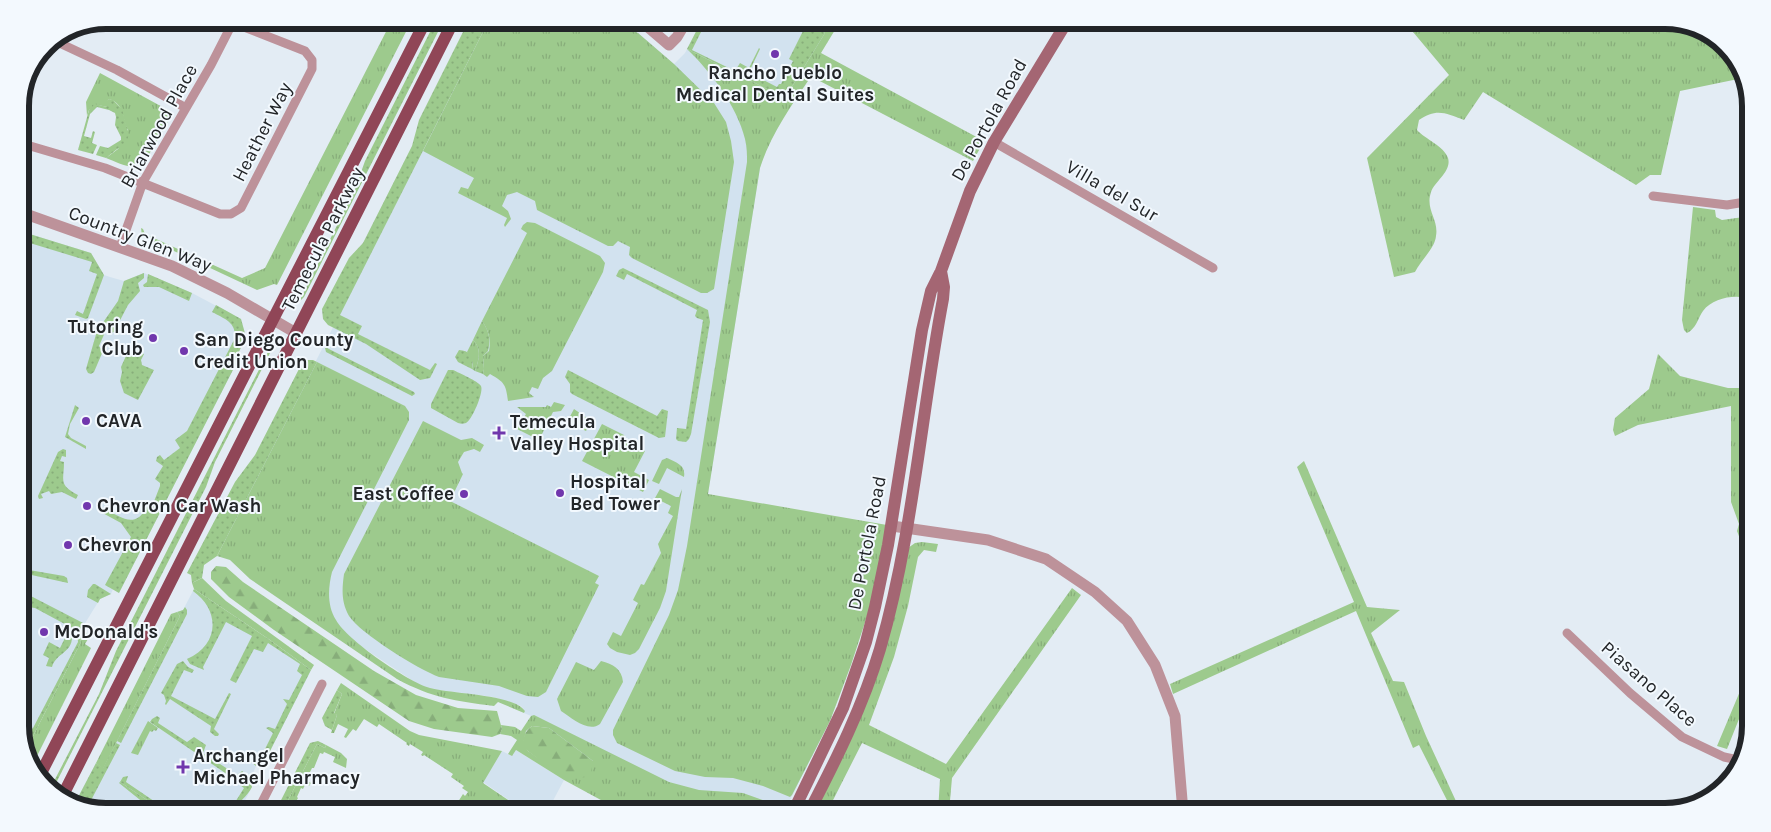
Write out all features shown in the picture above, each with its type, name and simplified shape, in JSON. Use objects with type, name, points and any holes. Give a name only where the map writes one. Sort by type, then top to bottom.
[{"type":"main road","name":"Temecula Parkway","points":[[43,770],[421,29]]},
{"type":"main road","name":"Temecula Parkway","points":[[64,791],[449,29]]},
{"type":"main road","name":"De Portola Road","points":[[798,803],[843,708],[857,670],[876,607],[892,526],[927,303],[931,290],[941,271],[970,191],[994,142],[1063,29]]},
{"type":"main road","name":"De Portola Road","points":[[813,803],[848,733],[870,679],[890,612],[906,528],[944,287],[941,271]]},
{"type":"street","name":"Briarwood Place","points":[[120,247],[142,182],[224,43],[227,29]]},
{"type":"street","name":"Heather Way","points":[[142,182],[220,214],[231,214],[241,208],[312,69],[312,60],[305,51],[247,29]]},
{"type":"street","points":[[650,29],[669,45],[677,38],[682,29]]},
{"type":"street","points":[[61,44],[116,70],[186,108]]},
{"type":"street","name":"Villa del Sur","points":[[994,142],[1213,268]]},
{"type":"street","points":[[29,146],[105,168],[142,182]]},
{"type":"street","points":[[1653,196],[1727,205],[1742,202]]},
{"type":"street","name":"Country Glen Way","points":[[29,215],[172,266],[227,293],[296,333]]},
{"type":"street","points":[[892,526],[988,540],[1046,559],[1095,592],[1126,621],[1155,665],[1175,716],[1182,803]]},
{"type":"street","name":"Piasano Place","points":[[1567,633],[1630,693],[1682,737],[1724,757],[1734,759]]},
{"type":"street","points":[[262,803],[322,684]]},
{"type":"shaded area","name":"Temecula Valley Hospital","points":[[484,29],[630,29],[638,33],[674,64],[685,53],[697,29],[828,29],[764,154],[760,168],[708,494],[830,721],[789,803],[650,803],[531,716],[524,713],[525,711],[521,706],[493,697],[431,689],[419,685],[221,548]]},
{"type":"shaded area","points":[[29,234],[91,253],[104,275],[124,281],[144,273],[192,293],[241,319],[246,337],[236,358],[237,362],[119,593],[113,589],[111,594],[100,599],[79,633],[81,642],[30,741]]},
{"type":"shaded area","points":[[194,589],[311,670],[266,759],[256,766],[250,780],[252,787],[244,803],[106,803],[91,802],[78,797],[96,763],[103,768],[180,616],[177,612],[183,610]]},
{"type":"shaded area","points":[[516,750],[564,780],[552,803],[513,803],[483,782],[502,751],[512,756]]},
{"type":"green space","points":[[387,29],[407,29],[277,285],[274,284],[257,290],[142,236],[141,228],[145,234],[242,278],[265,268]]},
{"type":"green space","points":[[431,29],[439,29],[304,297],[299,302],[355,189],[365,161]]},
{"type":"green space","points":[[464,29],[484,29],[340,315],[362,326],[358,334],[430,370],[435,363],[437,364],[430,378],[420,380],[366,344],[328,325],[323,319],[322,309],[349,258],[363,243],[412,146],[419,120]]},
{"type":"green space","points":[[484,29],[630,29],[638,33],[674,64],[714,103],[726,122],[734,162],[714,289],[707,293],[701,293],[632,258],[629,255],[630,247],[618,241],[613,246],[608,246],[537,210],[535,201],[517,192],[507,195],[502,206],[508,211],[511,219],[505,227],[507,218],[458,193],[461,187],[468,189],[474,178],[423,151]]},
{"type":"green space","points":[[697,29],[702,29],[692,50],[735,71],[740,63],[749,68],[759,48],[750,73],[777,87],[781,84],[793,61],[789,59],[804,29],[818,29],[825,33],[785,98],[687,49]]},
{"type":"green space","points":[[818,29],[836,29],[821,53],[984,141],[973,161],[814,78],[810,78],[775,133],[760,168],[708,494],[887,525],[873,598],[851,665],[830,721],[790,797],[763,786],[733,778],[705,777],[675,771],[617,743],[613,730],[669,615],[678,590],[687,546],[747,162],[745,139],[736,114],[714,79],[687,49],[785,98],[825,33]]},
{"type":"green space","points":[[1411,29],[1680,30],[1704,39],[1712,45],[1729,63],[1737,79],[1680,91],[1661,175],[1650,175],[1636,185],[1483,92],[1464,120],[1441,113],[1425,116],[1419,120],[1417,130],[1443,150],[1449,163],[1431,192],[1430,204],[1436,224],[1436,236],[1433,245],[1415,272],[1394,277],[1367,158],[1449,75]]},
{"type":"green space","points":[[100,73],[168,110],[169,120],[144,163],[140,166],[125,165],[106,158],[118,149],[128,130],[118,104],[109,99],[107,107],[98,105],[89,110],[87,116],[86,102]]},
{"type":"green space","points":[[109,99],[113,100],[122,109],[129,135],[126,142],[106,158],[96,155],[100,146],[108,148],[121,140],[115,125],[115,113],[97,107],[90,114],[84,136],[91,138],[93,131],[95,132],[92,143],[97,145],[93,154],[78,150],[89,110],[95,104],[107,107],[106,101]]},
{"type":"green space","points":[[1693,207],[1715,210],[1716,217],[1722,220],[1742,217],[1742,298],[1725,298],[1707,306],[1695,326],[1687,333],[1684,330],[1682,320]]},
{"type":"green space","points":[[527,222],[535,223],[600,256],[605,263],[603,272],[552,371],[543,378],[538,389],[532,387],[529,393],[534,397],[508,401],[505,387],[501,382],[490,374],[487,377],[483,374],[483,356],[489,351],[490,339],[482,321],[527,233],[521,229]]},
{"type":"green space","points":[[29,234],[91,253],[104,275],[86,319],[75,315],[77,311],[83,314],[97,274],[89,271],[92,262],[29,243]]},
{"type":"green space","points":[[623,268],[708,310],[710,322],[691,434],[686,442],[676,439],[677,428],[686,429],[703,320],[695,316],[697,310],[627,274],[624,280],[616,276],[619,270]]},
{"type":"green space","points":[[144,273],[144,278],[138,283],[140,291],[128,305],[114,332],[111,333],[106,330],[99,346],[103,351],[94,372],[88,373],[86,369],[97,331],[118,301],[124,281]]},
{"type":"green space","points":[[148,274],[192,293],[189,301],[159,287],[144,287],[143,285],[147,282]]},
{"type":"green space","points":[[216,305],[241,319],[246,337],[236,358],[237,362],[119,593],[105,585],[131,537],[121,523],[99,511],[101,507],[128,520],[139,517],[149,503],[153,504],[160,486],[160,483],[155,479],[163,466],[156,461],[157,457],[160,455],[164,460],[180,448],[175,440],[187,431],[234,340],[234,329],[229,322],[212,312]]},
{"type":"green space","points":[[482,321],[488,332],[489,339],[488,351],[483,356],[483,374],[475,371],[479,351],[473,340]]},
{"type":"green space","points":[[473,340],[479,351],[475,371],[472,369],[473,363],[467,352]]},
{"type":"green space","points":[[271,346],[272,349],[215,462],[206,487],[55,784],[53,783],[99,694],[116,651]]},
{"type":"green space","points":[[130,347],[144,354],[141,360],[142,365],[154,370],[138,400],[124,393],[120,381],[121,367]]},
{"type":"green space","points":[[325,348],[415,394],[412,396],[326,352]]},
{"type":"green space","points":[[459,350],[467,352],[471,356],[473,362],[472,369],[458,362],[455,357]]},
{"type":"green space","points":[[1658,354],[1680,376],[1728,388],[1742,388],[1742,540],[1737,531],[1739,524],[1731,502],[1731,406],[1638,425],[1615,436],[1613,430],[1615,418],[1649,389]]},
{"type":"green space","points":[[307,360],[317,362],[217,556],[204,565],[202,578],[192,583],[191,575],[187,573],[235,482],[255,455],[301,365]]},
{"type":"green space","points":[[317,362],[405,406],[409,412],[409,420],[332,572],[329,597],[333,615],[342,628],[365,649],[408,678],[430,688],[508,701],[518,705],[525,711],[524,713],[498,702],[494,706],[444,698],[421,691],[397,679],[250,579],[230,560],[217,556]]},
{"type":"green space","points":[[448,370],[464,375],[481,386],[481,394],[477,406],[466,423],[458,423],[431,408],[431,404]]},
{"type":"green space","points":[[568,370],[657,416],[662,409],[668,411],[665,437],[659,438],[572,394],[570,392],[570,384],[565,377]]},
{"type":"green space","points":[[554,402],[565,405],[561,411],[553,412],[539,440],[513,427],[516,422],[520,424],[526,414],[517,407],[546,407],[547,405],[551,407]]},
{"type":"green space","points":[[75,405],[79,408],[70,424],[68,434],[71,438],[86,446],[86,449],[65,437]]},
{"type":"green space","points":[[574,409],[587,418],[589,426],[586,431],[567,422]]},
{"type":"green space","points":[[423,421],[461,440],[472,438],[484,445],[480,452],[474,449],[464,452],[458,462],[463,474],[450,501],[599,576],[595,583],[599,585],[546,692],[538,697],[527,696],[499,686],[439,677],[430,673],[377,641],[355,623],[346,611],[343,595],[344,574]]},
{"type":"green space","points":[[602,424],[624,435],[627,442],[645,451],[634,472],[649,480],[643,492],[582,461]]},
{"type":"green space","points":[[63,449],[66,450],[66,457],[62,456],[60,461],[64,462],[64,482],[67,488],[78,495],[76,499],[62,492],[51,494],[49,491],[41,494],[43,498],[39,499],[38,496],[58,452]]},
{"type":"green space","points":[[667,458],[682,467],[684,477],[667,468],[659,484],[652,481],[662,460]]},
{"type":"green space","points":[[1304,461],[1367,607],[1400,610],[1371,633],[1393,681],[1404,682],[1457,803],[1448,803],[1419,745],[1413,748],[1356,611],[1173,694],[1170,684],[1354,602],[1297,467]]},
{"type":"green space","points":[[660,489],[679,497],[682,489],[666,591],[660,608],[639,649],[630,655],[617,652],[607,644],[613,632],[621,636],[638,603],[633,600],[641,584],[644,585],[661,553],[658,544],[673,516],[668,513],[671,506],[655,498]]},
{"type":"green space","points":[[915,543],[938,544],[936,552],[924,550],[918,557],[908,606],[894,657],[869,725],[946,764],[1072,588],[1081,595],[952,778],[950,803],[939,803],[940,779],[862,743],[832,803],[820,803],[841,760],[908,548]]},
{"type":"green space","points":[[216,566],[226,567],[243,582],[374,671],[416,695],[458,708],[497,711],[502,729],[500,734],[492,737],[434,729],[409,721],[274,630],[229,597],[211,579],[211,572]]},
{"type":"green space","points":[[29,570],[64,576],[67,578],[68,583],[29,574]]},
{"type":"green space","points":[[202,578],[226,601],[314,665],[311,670],[194,589],[192,583]]},
{"type":"green space","points":[[93,584],[111,594],[100,599],[98,603],[87,597],[88,590]]},
{"type":"green space","points":[[194,589],[311,670],[266,759],[256,766],[250,761],[253,757],[260,759],[273,733],[266,728],[275,729],[287,704],[283,699],[289,700],[302,675],[297,671],[300,664],[268,643],[263,652],[254,649],[236,683],[230,680],[252,636],[226,622],[203,667],[204,670],[190,664],[187,659],[198,653],[205,645],[210,637],[212,627],[212,618],[208,608],[193,591]]},
{"type":"green space","points":[[29,595],[85,624],[79,633],[81,642],[30,742],[29,731],[33,728],[78,642],[77,632],[74,629],[35,608],[29,607]]},
{"type":"green space","points":[[185,607],[187,614],[121,743],[117,741],[180,616],[177,612]]},
{"type":"green space","points":[[177,612],[180,616],[103,769],[96,763],[171,614]]},
{"type":"green space","points":[[82,630],[87,633],[88,639],[85,644],[91,648],[36,758],[30,742],[81,642],[79,633]]},
{"type":"green space","points":[[67,634],[72,637],[67,650],[54,662],[52,667],[46,666],[49,658],[43,655],[49,642],[60,648]]},
{"type":"green space","points":[[183,661],[194,670],[192,673],[184,670],[171,696],[215,719],[229,693],[231,694],[214,729],[219,734],[218,736],[210,732],[211,726],[170,699],[165,704],[164,695],[161,693],[177,664]]},
{"type":"green space","points":[[601,661],[619,670],[623,682],[600,724],[590,727],[585,726],[561,711],[557,699],[576,662],[594,670]]},
{"type":"green space","points":[[341,683],[410,731],[419,735],[502,751],[483,783],[513,803],[496,803],[490,800],[488,803],[457,803],[463,794],[465,796],[468,792],[462,788],[464,786],[451,777],[453,774],[424,755],[421,755],[423,752],[410,744],[409,746],[379,724],[377,727],[364,719],[356,731],[353,729],[346,738],[344,737],[348,729],[338,724],[334,733],[331,733],[337,715],[334,714],[342,694],[337,690]]},
{"type":"green space","points":[[1742,686],[1742,712],[1727,749],[1717,746]]},
{"type":"green space","points":[[337,690],[342,694],[334,713],[337,715],[332,730],[325,726],[322,718]]},
{"type":"green space","points":[[534,715],[669,782],[699,790],[743,793],[771,803],[606,803],[564,780],[516,750],[512,756],[508,754],[517,740],[511,736],[500,734],[501,725],[515,727],[521,731],[531,716]],"holes":[[[532,726],[549,728],[593,761],[538,758],[528,751],[523,744],[526,731]]]},
{"type":"green space","points":[[157,716],[160,718],[158,723],[187,742],[194,737],[206,745],[203,753],[237,775],[242,771],[251,777],[252,787],[248,794],[239,803],[235,803],[244,788],[237,781],[150,722]]},
{"type":"green space","points":[[148,721],[158,728],[156,731],[150,731],[138,755],[131,753]]},
{"type":"green space","points":[[532,726],[549,728],[593,761],[591,773],[588,777],[574,777],[561,774],[522,746],[526,733]]},
{"type":"green space","points":[[318,741],[326,745],[325,748],[317,744],[287,803],[280,803],[310,743]]},
{"type":"green space","points":[[116,743],[120,745],[90,802],[78,797],[96,763],[103,768]]},
{"type":"green space","points":[[317,744],[325,748],[326,745],[341,753],[347,759],[346,768],[333,762],[335,757],[324,752],[323,754],[320,753],[314,768],[312,768],[308,776],[308,781],[311,783],[309,786],[305,785],[303,789],[301,788],[295,803],[287,803]]},
{"type":"green space","points":[[128,776],[126,782],[157,803],[152,803],[120,782],[123,777]]},
{"type":"green space","points":[[120,782],[152,803],[144,803]]},
{"type":"place","name":"Rancho Pueblo Medical Dental Suites","points":[[775,54]]},
{"type":"place","name":"Tutoring Club","points":[[153,338]]},
{"type":"place","name":"San Diego County Credit Union","points":[[184,351]]},
{"type":"place","name":"CAVA","points":[[86,421]]},
{"type":"place","name":"Temecula Valley Hospital","points":[[499,433]]},
{"type":"place","name":"Hospital Bed Tower","points":[[560,493]]},
{"type":"place","name":"East Coffee","points":[[464,494]]},
{"type":"place","name":"Chevron Car Wash","points":[[87,506]]},
{"type":"place","name":"Chevron","points":[[68,545]]},
{"type":"place","name":"McDonald's","points":[[44,632]]},
{"type":"place","name":"Archangel Michael Pharmacy","points":[[183,767]]}]
